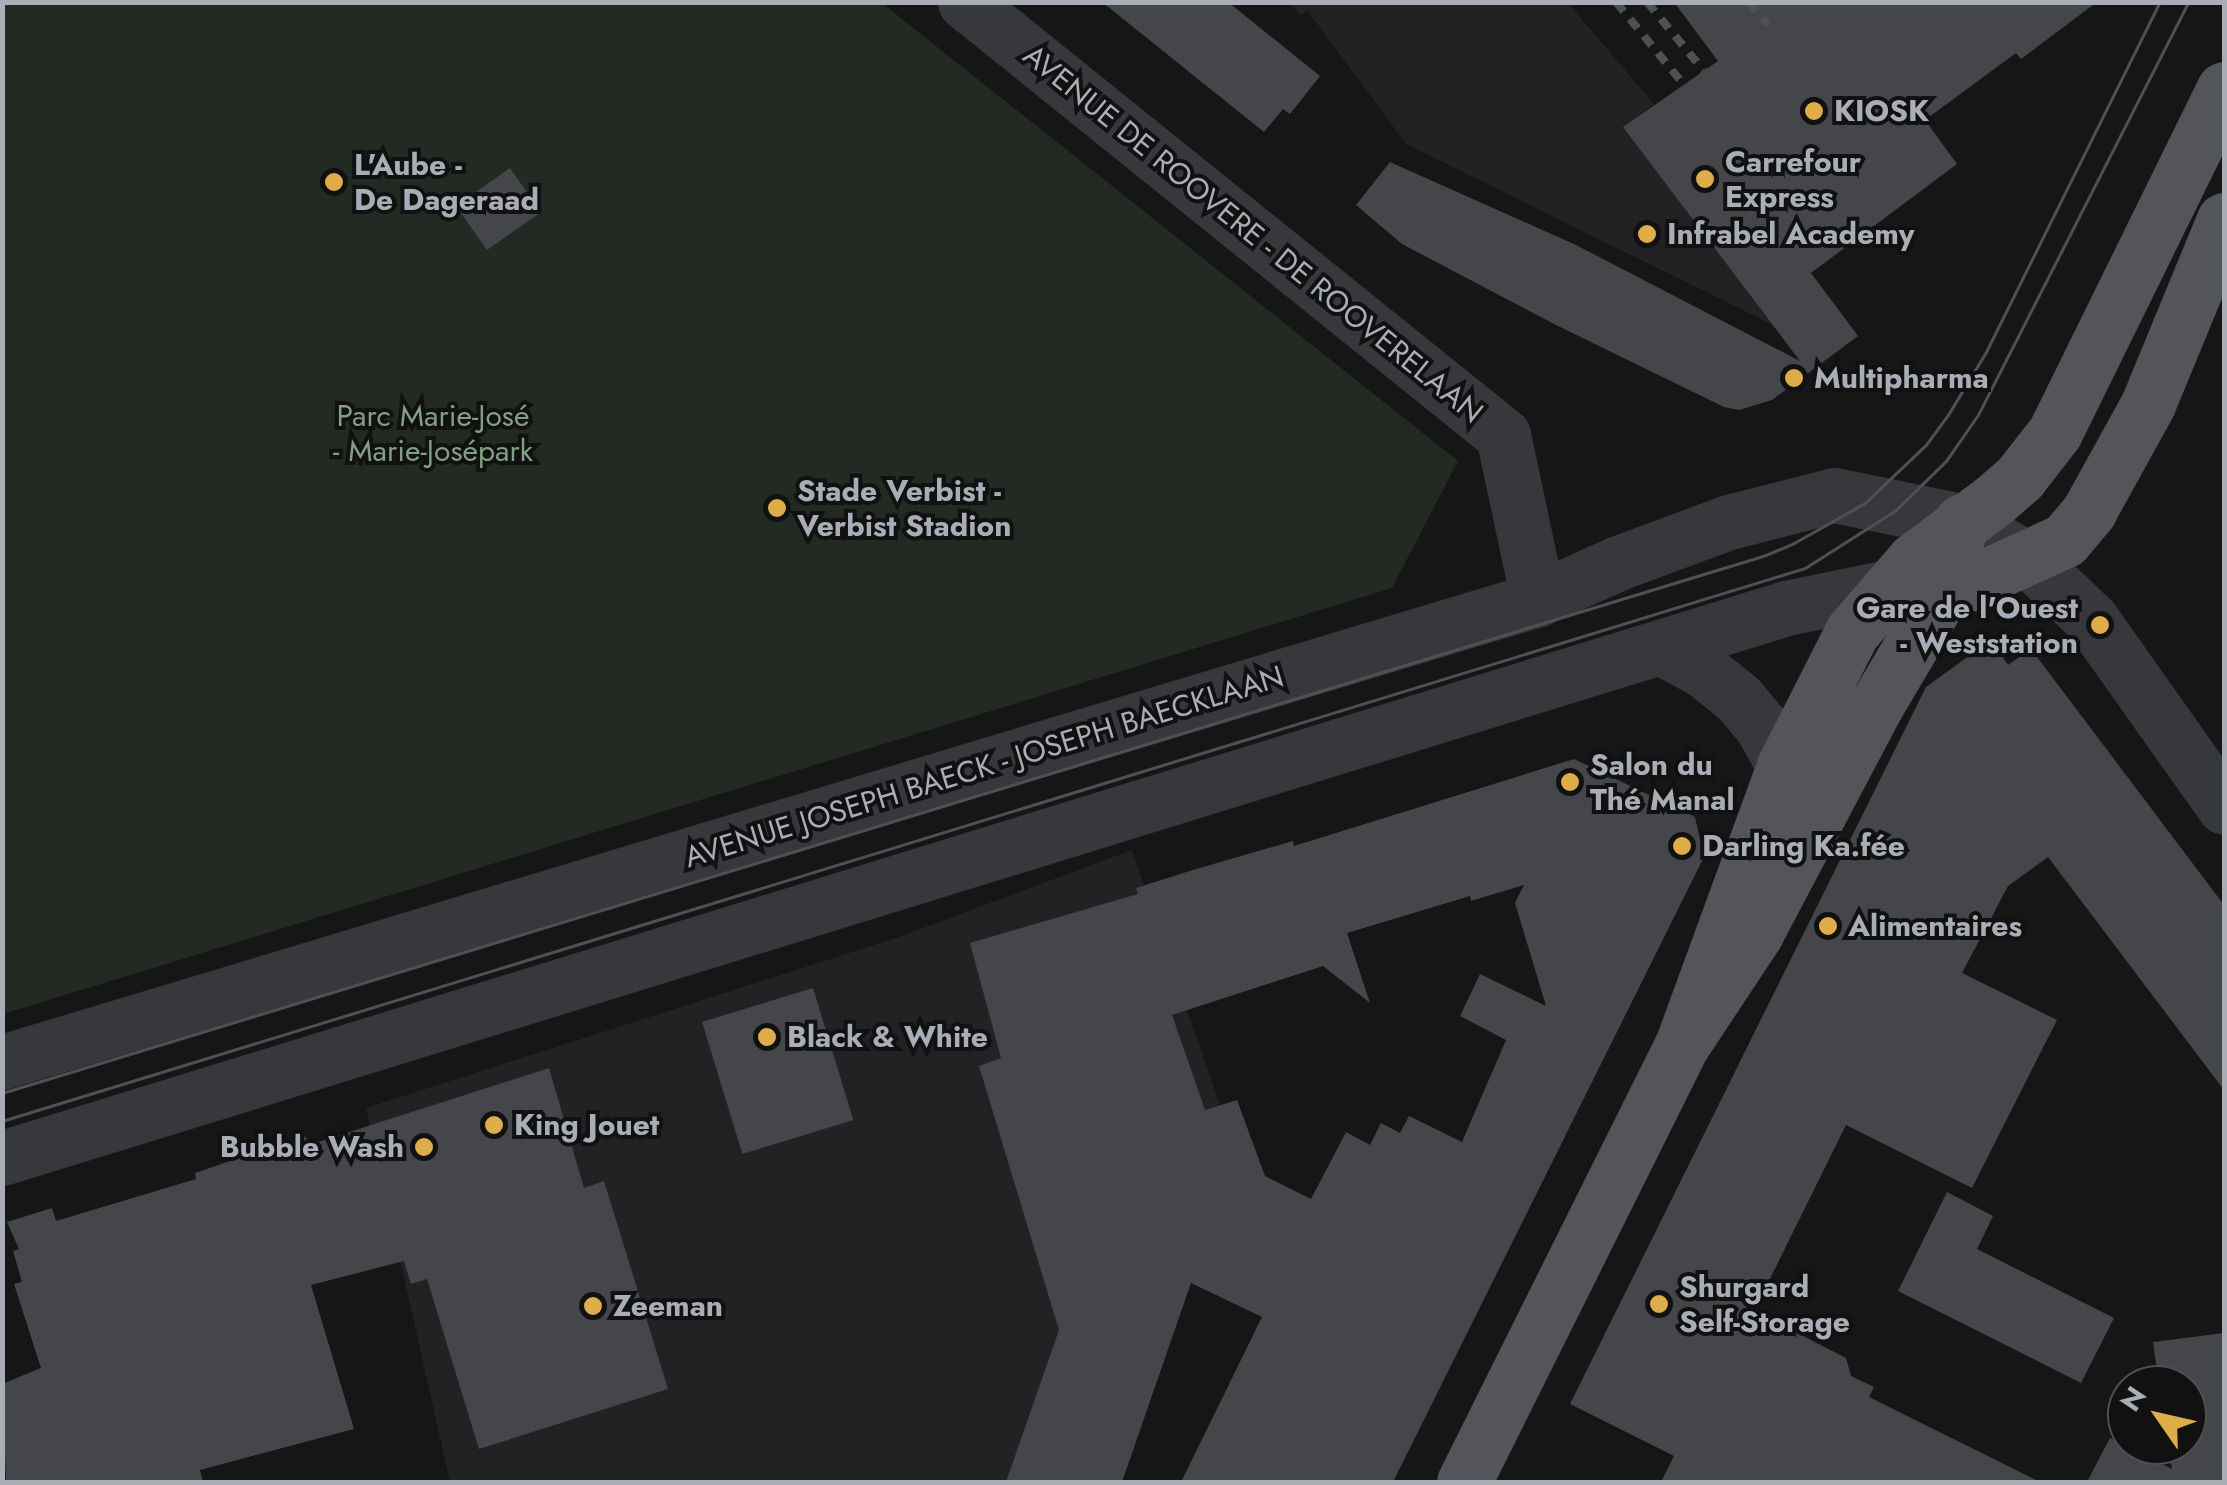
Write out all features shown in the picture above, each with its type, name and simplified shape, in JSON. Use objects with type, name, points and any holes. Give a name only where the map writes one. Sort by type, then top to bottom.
[{"type":"main road","points":[[1682,1045],[1756,933],[1874,709],[1914,592],[1962,521],[2020,477],[2055,432],[2224,89]]},
{"type":"main road","points":[[1464,1482],[1682,1045],[1784,766],[1852,632],[1914,592],[2029,560],[2065,540],[2106,483],[2148,404],[2217,242]]},
{"type":"street","name":"AVENUE DE ROOVERE - DE ROOVERELAAN","points":[[965,2],[1503,434],[1538,600]]},
{"type":"street","name":"AVENUE JOSEPH BAECK - JOSEPH BAECKLAAN","points":[[2,1062],[1538,600],[1618,563],[1728,522],[1834,495],[1962,521],[2029,560],[2091,618],[2224,807]]},
{"type":"street","points":[[2,1158],[1786,608],[1914,592]]},
{"type":"street","points":[[1662,648],[1703,670],[1738,698],[1762,726],[1784,766]]},
{"type":"shaded area","name":"Infrabel Academy","points":[[1290,3],[1568,3],[1654,104],[1624,127],[1773,325],[1406,144],[1308,11],[1300,15]]},
{"type":"shaded area","points":[[1132,850],[1234,1146],[1101,1482],[450,1482],[366,1108],[899,937]]},
{"type":"green space","name":"Parc Marie-José - Marie-Josépark","points":[[3,3],[882,3],[1458,461],[1392,588],[3,1014]]},
{"type":"building","points":[[1102,2],[1228,2],[1320,76],[1290,114],[1283,109],[1264,132]]},
{"type":"building","points":[[1674,2],[2097,2],[2021,59],[2016,53],[1925,120],[1957,164],[1811,273],[1858,336],[1772,400],[1739,410],[1724,407],[1556,325],[1402,244],[1356,205],[1390,162],[1576,245],[1800,361],[1623,127],[1718,61]]},
{"type":"building","points":[[510,168],[541,212],[487,250],[456,206]]},
{"type":"building","points":[[1991,640],[2008,665],[2031,649],[2224,905],[2224,1090],[2048,857],[2008,886],[1962,973],[2057,1020],[1972,1188],[1846,1125],[1754,1311],[1846,1358],[1851,1376],[1874,1387],[1869,1397],[2040,1482],[1661,1482],[1674,1456],[1570,1404],[1926,687]]},
{"type":"building","points":[[1574,759],[1695,817],[1704,857],[1393,1482],[1181,1482],[1262,1317],[1191,1283],[1122,1482],[1006,1482],[1059,1330],[979,1066],[1001,1058],[970,943],[1138,894],[1136,888],[1193,870],[1293,841],[1294,846]],"holes":[[[1524,885],[1515,903],[1546,1006],[1480,974],[1460,1016],[1506,1040],[1462,1142],[1409,1116],[1400,1133],[1381,1123],[1370,1145],[1346,1132],[1311,1199],[1265,1176],[1237,1100],[1205,1110],[1172,1015],[1323,966],[1370,1003],[1347,933],[1470,896],[1471,901]]]},
{"type":"building","points":[[813,988],[853,1120],[742,1154],[702,1022]]},
{"type":"building","points":[[549,1068],[584,1188],[604,1181],[668,1389],[479,1449],[427,1279],[411,1284],[404,1261],[311,1285],[354,1429],[200,1470],[203,1482],[6,1482],[2,1384],[41,1368],[14,1284],[22,1282],[13,1251],[19,1249],[7,1222],[52,1208],[56,1221],[196,1179],[195,1173],[304,1136],[312,1144]]},
{"type":"building","points":[[1947,1192],[1993,1216],[1977,1249],[2114,1318],[2081,1383],[1898,1291]]},
{"type":"building","points":[[2224,1333],[2224,1482],[2087,1482],[2107,1444],[2107,1465],[2164,1465],[2172,1469],[2171,1465],[2207,1465],[2207,1365],[2156,1365],[2153,1342]]},
{"type":"tram line","points":[[2,1093],[1766,555],[1794,543],[1865,503],[1926,445],[1948,415],[1986,352],[2160,2]]},
{"type":"tram line","points":[[2,1121],[1805,568],[1896,510],[1946,461],[1978,415],[2188,2]]},
{"type":"railway","points":[[1616,2],[1685,86]]},
{"type":"railway","points":[[1647,2],[1704,71]]},
{"type":"railway","points":[[1748,2],[1768,24]]},
{"type":"place","name":"KIOSK","points":[[1814,111]]},
{"type":"place","name":"Carrefour Express","points":[[1705,179]]},
{"type":"place","name":"L'Aube - De Dageraad","points":[[334,182]]},
{"type":"place","name":"Infrabel Academy","points":[[1647,234]]},
{"type":"place","name":"Multipharma","points":[[1794,378]]},
{"type":"place","name":"Stade Verbist - Verbist Stadion","points":[[777,508]]},
{"type":"place","name":"Gare de l'Ouest - Weststation","points":[[2100,625]]},
{"type":"place","name":"Salon du Thé Manal","points":[[1570,782]]},
{"type":"place","name":"Darling Ka.fée","points":[[1682,846]]},
{"type":"place","name":"Alimentaires","points":[[1828,926]]},
{"type":"place","name":"Black & White","points":[[767,1037]]},
{"type":"place","name":"King Jouet","points":[[494,1125]]},
{"type":"place","name":"Bubble Wash","points":[[424,1147]]},
{"type":"place","name":"Shurgard Self-Storage","points":[[1659,1304]]},
{"type":"place","name":"Zeeman","points":[[593,1306]]}]
